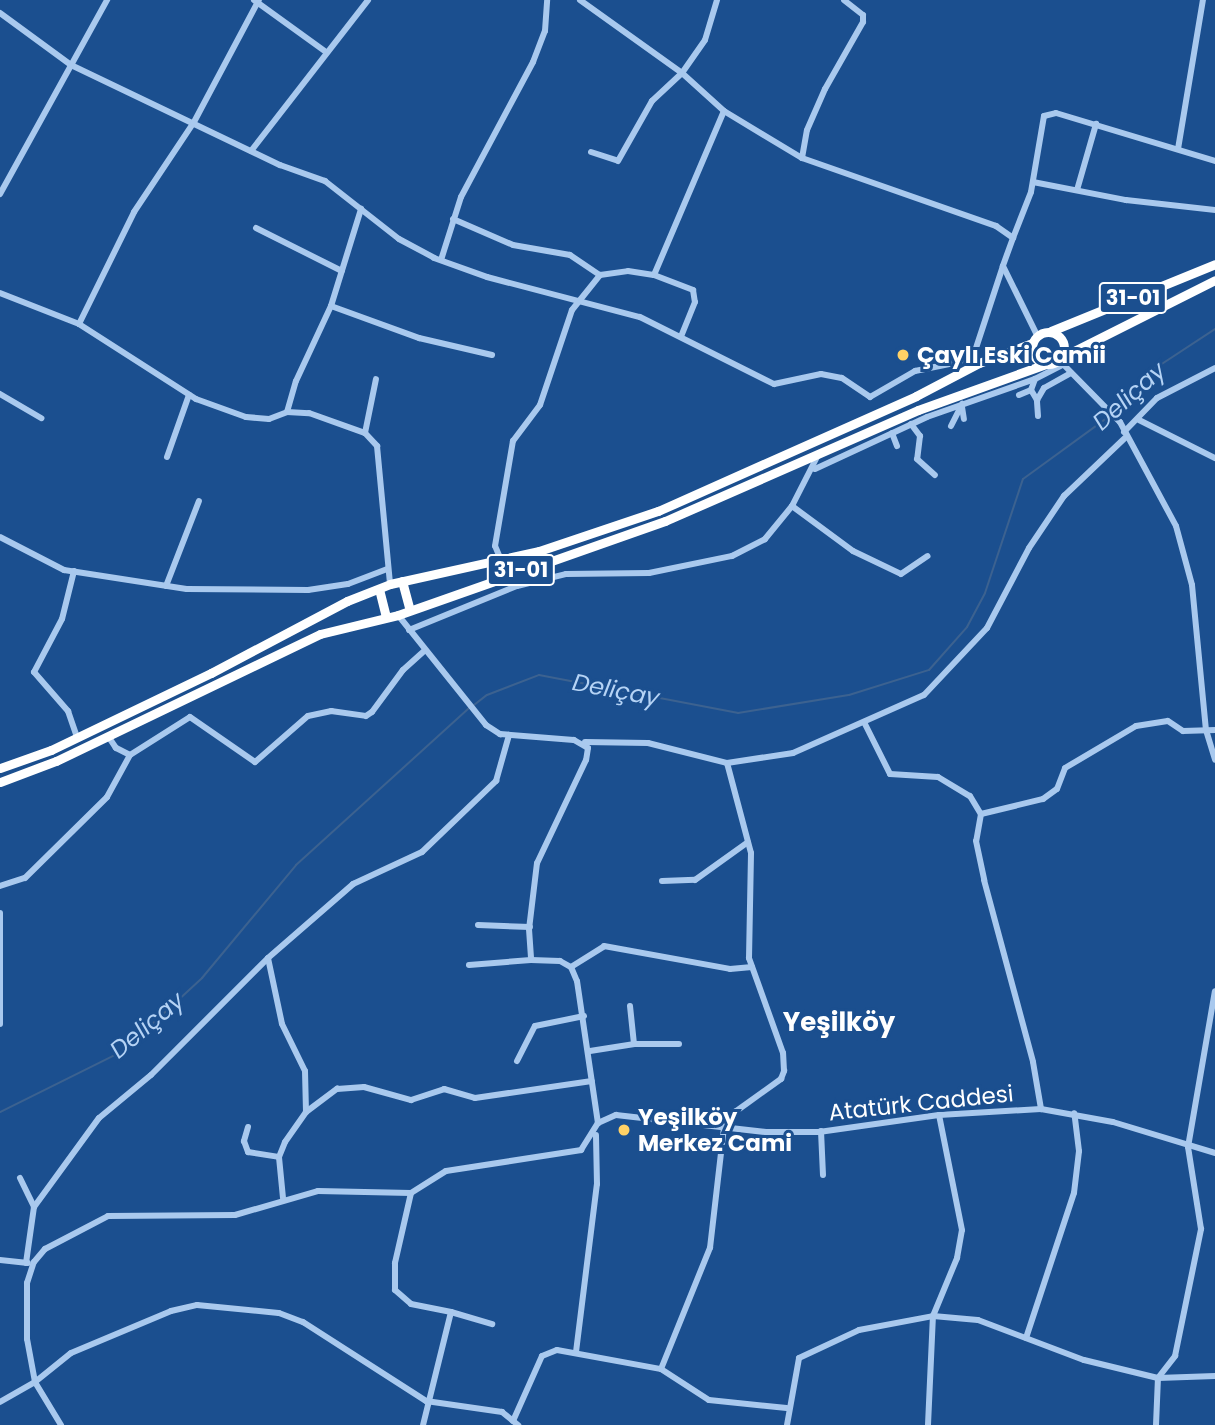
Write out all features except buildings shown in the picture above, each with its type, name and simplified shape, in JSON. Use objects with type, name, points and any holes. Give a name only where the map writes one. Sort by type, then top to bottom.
[{"type":"highway","name":"31-01","points":[[1051,331],[1215,264]]},
{"type":"highway","name":"31-01","points":[[1061,360],[1215,280]]},
{"type":"highway","points":[[1051,331],[1062,339],[1061,360],[1046,364],[1034,356],[1035,339],[1051,331]]},
{"type":"highway","name":"31-01","points":[[0,768],[77,737],[390,584],[501,560],[658,511],[916,396],[979,363],[1035,339]]},
{"type":"highway","name":"31-01","points":[[0,782],[108,736],[320,634],[398,614],[665,521],[817,457],[918,410],[1046,364]]},
{"type":"highway","points":[[402,581],[410,610]]},
{"type":"highway","points":[[379,589],[386,617]]},
{"type":"street","points":[[0,194],[107,0]]},
{"type":"street","points":[[254,0],[326,52]]},
{"type":"street","points":[[251,151],[368,0]]},
{"type":"street","points":[[441,260],[453,219],[533,62],[545,31],[547,0]]},
{"type":"street","points":[[580,0],[682,73],[724,111],[802,158],[996,226],[1013,238]]},
{"type":"street","points":[[591,152],[618,161],[652,101],[682,73],[705,40],[717,0]]},
{"type":"street","points":[[802,158],[807,130],[825,89],[863,22],[863,15],[844,0]]},
{"type":"street","points":[[1178,149],[1203,0]]},
{"type":"street","points":[[79,324],[134,212],[194,122],[260,2]]},
{"type":"street","points":[[0,13],[71,65],[251,151],[325,181],[399,239],[441,260],[640,317],[682,335],[757,379],[774,384],[821,374],[842,378],[870,397],[915,371],[959,362],[975,351],[1032,182],[1044,116],[1056,113],[1215,161]]},
{"type":"street","points":[[654,275],[724,111]]},
{"type":"street","points":[[1077,190],[1096,124]]},
{"type":"street","points":[[1032,182],[1215,210]]},
{"type":"street","points":[[287,412],[296,381],[331,306],[360,209]]},
{"type":"street","points":[[453,219],[513,245],[570,255],[600,275],[628,271],[654,275],[693,290],[695,302],[682,335]]},
{"type":"street","points":[[256,228],[342,271]]},
{"type":"street","points":[[1003,266],[1035,339]]},
{"type":"street","points":[[501,560],[495,546],[513,441],[540,405],[572,310],[600,275]]},
{"type":"street","points":[[0,293],[79,324],[189,395],[246,417],[269,419],[287,412],[309,413],[365,433],[377,446],[390,584]]},
{"type":"street","points":[[331,306],[419,338],[492,355]]},
{"type":"street","points":[[815,469],[911,424],[1035,379],[1061,360],[1098,402],[1120,422],[1176,526],[1187,560],[1206,730],[1215,760]]},
{"type":"street","points":[[398,614],[452,685],[479,716],[500,734],[584,743],[648,743],[727,763],[793,752],[924,695],[987,628],[1029,548],[1064,496],[1157,398],[1215,368]]},
{"type":"street","points":[[1037,400],[1044,388],[1071,373]]},
{"type":"street","points":[[365,433],[376,379]]},
{"type":"street","points":[[1019,395],[1031,390],[1035,379]]},
{"type":"street","points":[[1031,390],[1037,400],[1038,416]]},
{"type":"street","points":[[0,394],[41,418]]},
{"type":"street","points":[[167,457],[189,395]]},
{"type":"street","points":[[962,406],[964,419]]},
{"type":"street","points":[[951,426],[962,406]]},
{"type":"street","points":[[1139,420],[1215,458]]},
{"type":"street","points":[[911,424],[920,436],[917,459],[935,475]]},
{"type":"street","points":[[892,433],[897,446]]},
{"type":"street","points":[[409,630],[517,586],[566,574],[649,573],[732,556],[765,539],[792,506],[815,469],[817,457]]},
{"type":"street","points":[[166,586],[199,501]]},
{"type":"street","points":[[792,506],[853,551],[901,574],[928,556]]},
{"type":"street","points":[[0,537],[74,571],[166,586],[307,590],[348,584],[387,569]]},
{"type":"street","points":[[74,571],[62,619],[34,672],[68,711],[77,737]]},
{"type":"street","points":[[0,887],[25,878],[95,811],[122,775],[130,755],[190,717],[254,762],[308,716],[331,710],[366,716],[424,651]]},
{"type":"street","points":[[981,814],[1043,799],[1058,789],[1065,768],[1136,726],[1168,721],[1183,731],[1215,730]]},
{"type":"street","points":[[864,722],[890,774],[938,777],[970,796],[981,814],[976,841],[1033,1062],[1041,1109]]},
{"type":"street","points":[[34,1207],[99,1118],[151,1075],[268,958],[353,884],[422,852],[496,781],[509,735]]},
{"type":"street","points":[[108,736],[116,748],[130,755]]},
{"type":"street","points":[[531,960],[530,928],[537,863],[586,760],[584,743]]},
{"type":"street","points":[[661,1369],[710,1248],[724,1126],[735,1112],[780,1079],[784,1071],[783,1053],[752,967],[748,842],[727,763]]},
{"type":"street","points":[[662,881],[695,880],[748,842]]},
{"type":"street","points":[[0,913],[0,1024]]},
{"type":"street","points":[[478,925],[530,928]]},
{"type":"street","points":[[571,967],[604,946],[730,969],[752,967]]},
{"type":"street","points":[[268,958],[282,1024],[305,1072],[306,1112]]},
{"type":"street","points":[[469,965],[531,960],[560,961],[571,967],[584,1016],[598,1123],[597,1184],[576,1352]]},
{"type":"street","points":[[1156,1425],[1158,1378],[1175,1356],[1201,1229],[1188,1147],[1215,991]]},
{"type":"street","points":[[630,1006],[634,1044]]},
{"type":"street","points":[[517,1061],[535,1026],[584,1016]]},
{"type":"street","points":[[590,1051],[634,1044],[679,1044]]},
{"type":"street","points":[[283,1198],[279,1157],[306,1112],[337,1089],[364,1087],[411,1100],[444,1089],[475,1098],[592,1081]]},
{"type":"street","name":"Atatürk Caddesi","points":[[598,1123],[616,1115],[724,1126],[821,1131],[939,1115],[1041,1109],[1074,1113],[1215,1153]]},
{"type":"street","points":[[1026,1338],[1077,1183],[1079,1151],[1074,1113]]},
{"type":"street","points":[[928,1425],[933,1316],[957,1258],[962,1230],[939,1115]]},
{"type":"street","points":[[248,1126],[244,1141],[248,1152],[279,1157]]},
{"type":"street","points":[[821,1131],[822,1174]]},
{"type":"street","points":[[30,1264],[45,1249],[108,1216],[235,1216],[283,1198],[318,1191],[411,1193],[446,1171],[580,1150],[596,1133]]},
{"type":"street","points":[[20,1178],[34,1207],[27,1283],[27,1339],[35,1382],[61,1425]]},
{"type":"street","points":[[411,1193],[395,1263],[395,1290],[411,1304],[492,1324]]},
{"type":"street","points":[[0,1260],[30,1264]]},
{"type":"street","points":[[0,1402],[35,1382],[71,1353],[171,1311],[197,1305],[279,1313],[303,1322],[426,1402],[502,1412],[515,1423],[542,1356],[557,1350],[661,1369],[709,1400],[787,1408]]},
{"type":"street","points":[[423,1425],[426,1402],[452,1312]]},
{"type":"street","points":[[787,1425],[787,1408],[799,1359],[822,1344],[859,1329],[933,1316],[978,1320],[1084,1360],[1158,1378],[1215,1376]]},
{"type":"waterway","name":"Deliçay","points":[[1114,411],[1148,373],[1215,329]]},
{"type":"waterway","name":"Deliçay","points":[[474,705],[487,695],[539,675],[738,713],[849,695],[929,670],[967,627],[985,593],[1023,479],[1111,415]]},
{"type":"waterway","name":"Deliçay","points":[[0,1112],[123,1051],[202,978],[296,865],[469,708]]},
{"type":"place","name":"Çaylı Eski Camii","points":[[903,355]]},
{"type":"place","name":"Yeşilköy Merkez Cami","points":[[624,1130]]},
{"type":"district","name":"Yeşilköy","points":[[839,1023]]}]
